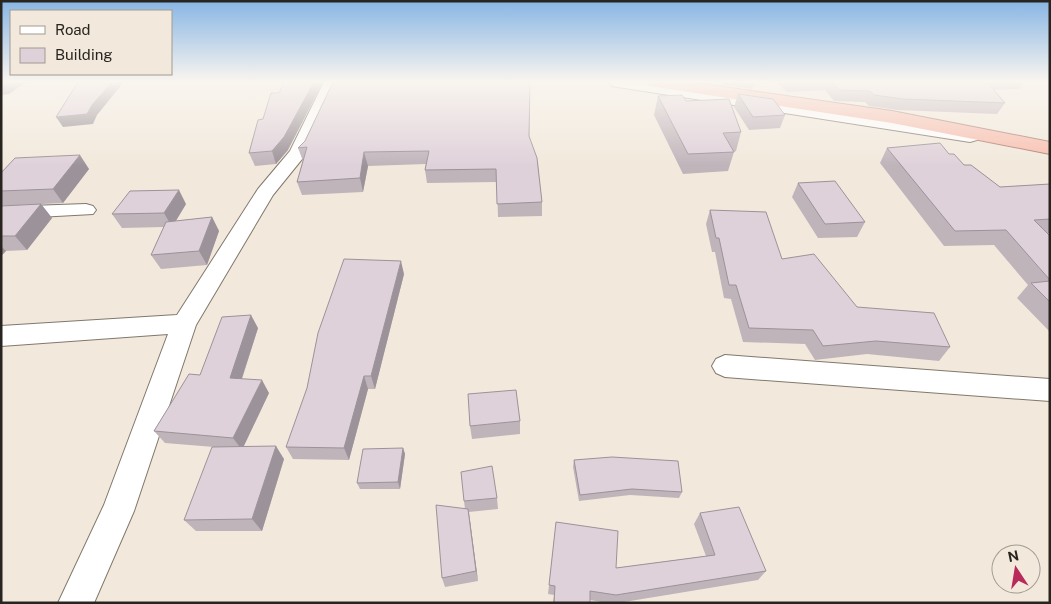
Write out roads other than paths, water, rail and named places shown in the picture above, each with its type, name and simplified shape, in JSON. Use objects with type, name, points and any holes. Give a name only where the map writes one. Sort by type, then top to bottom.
[{"type":"highway","points":[[846,110],[892,117],[1050,148]]},
{"type":"street","points":[[76,603],[118,511],[184,324],[265,193],[298,152],[318,110]]},
{"type":"street","points":[[798,110],[1024,143]]},
{"type":"street","points":[[879,110],[903,114],[1024,143]]},
{"type":"street","points":[[1,213],[86,210]]},
{"type":"street","points":[[1,336],[184,324]]},
{"type":"street","points":[[725,366],[1050,390]]}]
